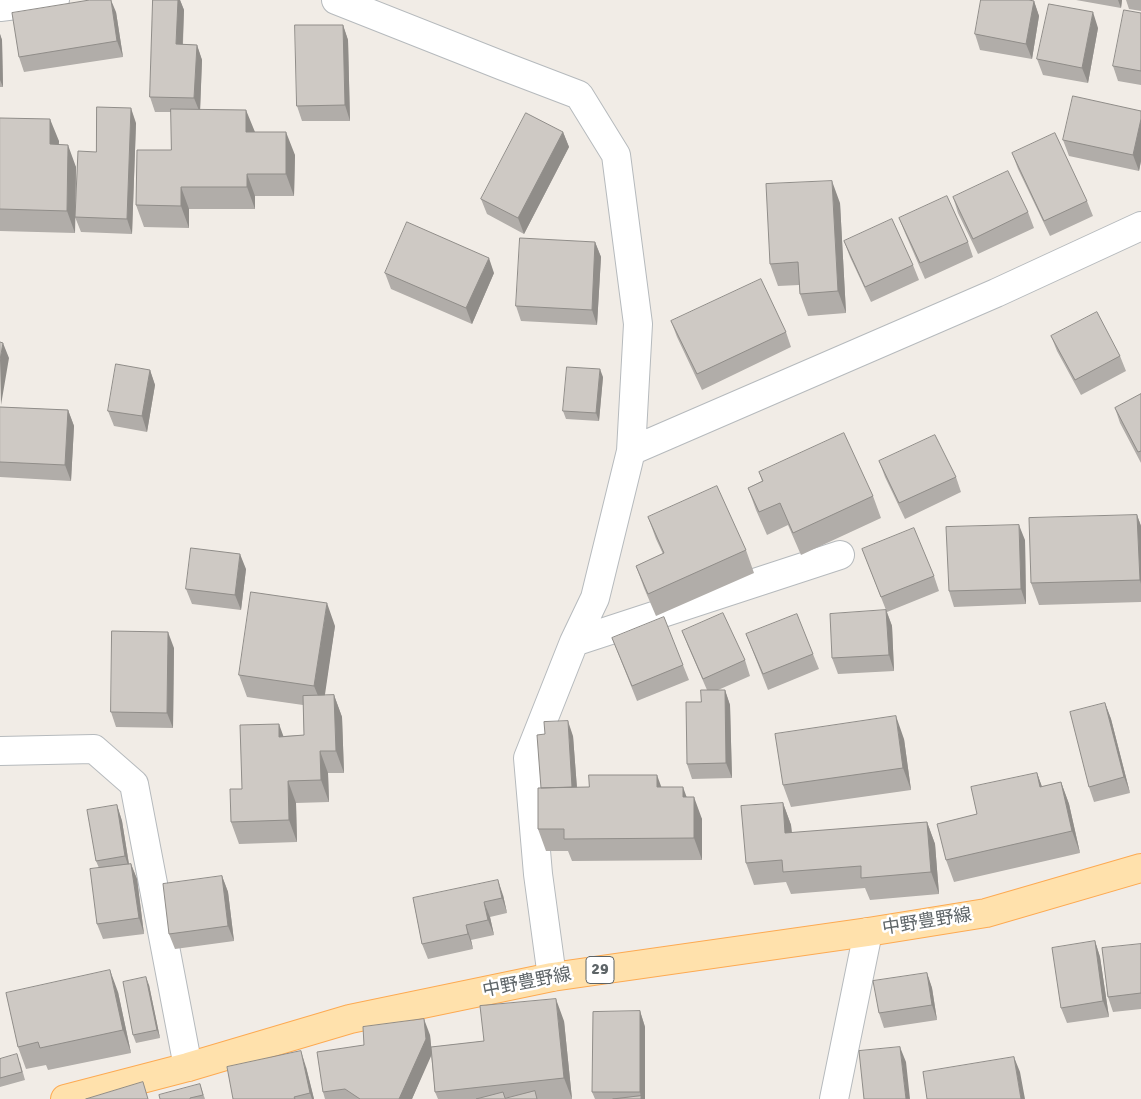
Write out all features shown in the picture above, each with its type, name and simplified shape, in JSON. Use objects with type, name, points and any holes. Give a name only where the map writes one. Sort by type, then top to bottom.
[{"type":"main road","name":"中野豊野線","points":[[65,1099],[188,1067],[350,1018],[552,977],[868,932],[986,913],[1141,868]]},
{"type":"street","points":[[0,7],[55,0]]},
{"type":"street","points":[[336,0],[493,63],[579,95],[616,155],[638,324],[631,451],[595,598],[574,642],[528,758],[538,874],[552,977]]},
{"type":"street","points":[[631,451],[996,292],[1141,226]]},
{"type":"street","points":[[574,642],[840,555]]},
{"type":"street","points":[[0,751],[94,749],[134,784],[188,1067]]},
{"type":"street","points":[[834,1099],[868,932]]},
{"type":"building","points":[[90,0],[111,0],[117,41],[19,57],[12,13]]},
{"type":"building","points":[[153,0],[178,0],[176,44],[197,45],[194,98],[150,97]]},
{"type":"building","points":[[981,0],[1034,1],[1026,44],[975,34]]},
{"type":"building","points":[[1049,4],[1093,12],[1082,68],[1037,59]]},
{"type":"building","points":[[1124,10],[1141,13],[1141,71],[1113,66]]},
{"type":"building","points":[[295,25],[343,25],[345,105],[297,106]]},
{"type":"building","points":[[1073,96],[1141,111],[1133,155],[1063,140]]},
{"type":"building","points":[[97,107],[131,108],[127,219],[75,217],[78,151],[96,152]]},
{"type":"building","points":[[171,109],[246,110],[246,132],[286,132],[286,174],[247,174],[247,187],[181,187],[181,206],[136,205],[137,150],[171,150]]},
{"type":"building","points":[[526,113],[563,132],[518,218],[481,199]]},
{"type":"building","points":[[0,118],[50,119],[50,144],[68,145],[67,211],[0,209]]},
{"type":"building","points":[[1055,133],[1087,201],[1044,221],[1012,153]]},
{"type":"building","points":[[1008,171],[1028,212],[973,239],[953,197]]},
{"type":"building","points":[[832,181],[838,291],[800,294],[798,262],[770,264],[766,184]]},
{"type":"building","points":[[947,196],[968,242],[920,263],[899,218]]},
{"type":"building","points":[[892,219],[913,265],[865,287],[844,241]]},
{"type":"building","points":[[407,222],[489,258],[466,308],[385,273]]},
{"type":"building","points":[[520,238],[595,242],[592,310],[516,306]]},
{"type":"building","points":[[761,279],[786,332],[697,374],[671,321]]},
{"type":"building","points":[[1097,312],[1120,356],[1075,380],[1051,336]]},
{"type":"building","points":[[0,342],[3,343],[0,360]]},
{"type":"building","points":[[116,364],[150,370],[142,416],[108,411]]},
{"type":"building","points":[[567,367],[600,369],[596,413],[563,411]]},
{"type":"building","points":[[1141,394],[1141,451],[1138,452],[1115,408]]},
{"type":"building","points":[[0,407],[68,410],[65,465],[0,462]]},
{"type":"building","points":[[844,433],[873,496],[793,533],[780,503],[759,512],[748,488],[763,481],[759,472]]},
{"type":"building","points":[[935,435],[956,477],[899,503],[879,461]]},
{"type":"building","points":[[717,486],[746,550],[648,594],[636,566],[664,553],[648,517]]},
{"type":"building","points":[[1137,515],[1140,580],[1031,583],[1029,518]]},
{"type":"building","points":[[1019,525],[1021,589],[949,591],[946,527]]},
{"type":"building","points":[[914,528],[934,576],[881,597],[862,549]]},
{"type":"building","points":[[191,548],[240,554],[235,595],[186,589]]},
{"type":"building","points":[[251,592],[327,603],[314,686],[239,675]]},
{"type":"building","points":[[886,610],[889,655],[832,658],[830,614]]},
{"type":"building","points":[[723,613],[745,660],[703,679],[682,631]]},
{"type":"building","points":[[797,614],[813,654],[763,674],[746,634]]},
{"type":"building","points":[[664,617],[683,665],[632,686],[612,638]]},
{"type":"building","points":[[112,631],[168,632],[167,713],[111,712]]},
{"type":"building","points":[[701,690],[725,690],[726,763],[687,764],[686,702],[701,702]]},
{"type":"building","points":[[334,695],[336,751],[320,751],[321,780],[288,781],[289,820],[231,822],[230,789],[242,789],[240,725],[279,724],[279,737],[304,735],[303,696]]},
{"type":"building","points":[[1105,703],[1124,777],[1089,787],[1070,712]]},
{"type":"building","points":[[896,716],[903,768],[783,785],[775,734]]},
{"type":"building","points":[[568,721],[572,787],[541,788],[537,735],[545,734],[544,722]]},
{"type":"building","points":[[1037,773],[1040,787],[1061,782],[1072,831],[946,860],[937,824],[977,814],[971,787]]},
{"type":"building","points":[[589,775],[657,775],[657,787],[683,787],[683,797],[694,797],[694,838],[564,839],[564,829],[538,829],[538,788],[589,787]]},
{"type":"building","points":[[783,803],[785,833],[927,822],[931,872],[861,878],[861,866],[783,872],[782,860],[746,863],[741,806]]},
{"type":"building","points":[[117,805],[125,856],[96,861],[87,810]]},
{"type":"building","points":[[131,864],[139,918],[97,924],[90,869]]},
{"type":"building","points":[[222,876],[228,926],[169,934],[163,884]]},
{"type":"building","points":[[498,880],[502,898],[484,902],[488,920],[466,925],[468,934],[422,944],[413,898]]},
{"type":"building","points":[[1095,941],[1103,1001],[1061,1008],[1052,948]]},
{"type":"building","points":[[1141,944],[1141,993],[1108,997],[1102,948]]},
{"type":"building","points":[[110,970],[123,1030],[40,1048],[38,1042],[18,1047],[6,993]]},
{"type":"building","points":[[927,973],[932,1005],[879,1013],[873,981]]},
{"type":"building","points":[[146,977],[157,1030],[133,1035],[123,982]]},
{"type":"building","points":[[556,999],[564,1078],[435,1092],[431,1047],[484,1041],[480,1006]]},
{"type":"building","points":[[640,1011],[640,1092],[592,1092],[593,1012]]},
{"type":"building","points":[[424,1019],[426,1039],[399,1099],[360,1099],[345,1089],[323,1092],[317,1052],[364,1045],[363,1027]]},
{"type":"building","points":[[900,1047],[906,1099],[864,1099],[859,1051]]},
{"type":"building","points":[[301,1051],[310,1093],[294,1097],[295,1099],[233,1099],[227,1067]]},
{"type":"building","points":[[17,1054],[22,1072],[0,1078],[0,1059]]},
{"type":"building","points":[[1014,1057],[1021,1099],[927,1099],[923,1072]]},
{"type":"building","points":[[143,1082],[148,1099],[86,1099]]},
{"type":"building","points":[[200,1084],[203,1095],[190,1099],[160,1099],[159,1095]]},
{"type":"building","points":[[535,1091],[537,1099],[476,1099],[503,1092],[505,1098]]},
{"type":"building","points":[[641,1096],[641,1099],[613,1099]]}]
